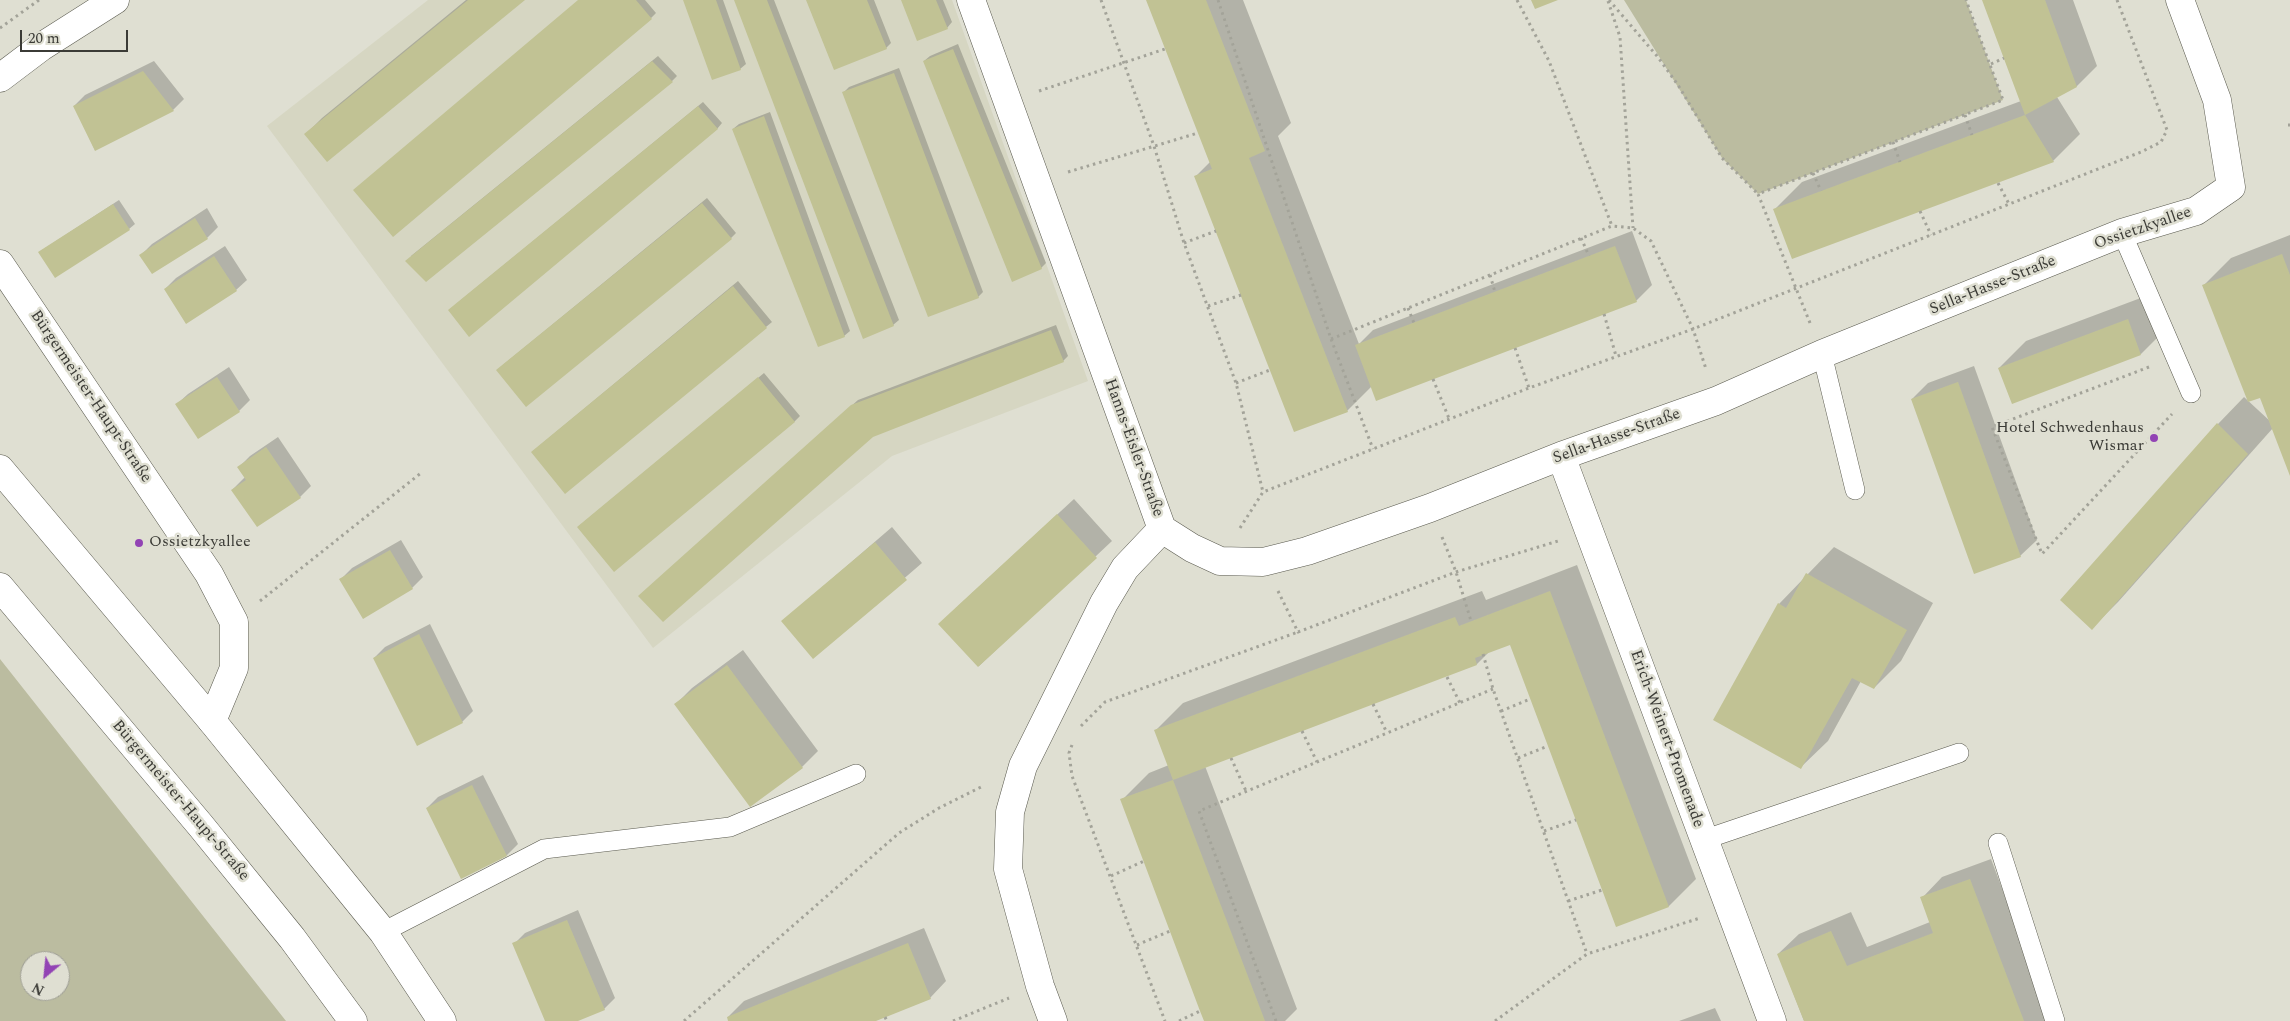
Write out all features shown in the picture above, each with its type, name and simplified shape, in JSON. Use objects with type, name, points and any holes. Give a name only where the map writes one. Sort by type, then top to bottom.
[{"type":"street","points":[[0,78],[41,47],[115,0]]},
{"type":"street","name":"Hanns-Eisler-Straße","points":[[971,0],[1162,529],[1125,568],[1104,603],[1023,766],[1010,812],[1008,869],[1040,986],[1054,1021]]},
{"type":"street","name":"Ossietzkyallee","points":[[2066,257],[2122,233],[2196,211],[2231,186],[2217,100],[2180,0]]},
{"type":"street","name":"Sella-Hasse-Straße","points":[[1162,529],[1192,548],[1220,561],[1263,562],[1308,550],[1430,508],[1561,456],[1716,401],[1822,354],[2066,257]]},
{"type":"street","name":"Bürgermeister-Haupt-Straße","points":[[0,264],[209,574],[234,622],[234,668],[212,721]]},
{"type":"street","name":"Erich-Weinert-Promenade","points":[[1561,456],[1591,532],[1728,909],[1772,1021]]},
{"type":"street","points":[[0,469],[212,721],[383,932],[442,1021]]},
{"type":"street","name":"Bürgermeister-Haupt-Straße","points":[[0,587],[201,826],[292,938],[353,1021]]},
{"type":"lane","points":[[2122,233],[2191,393]]},
{"type":"lane","points":[[1822,354],[1855,490]]},
{"type":"lane","points":[[1703,840],[1959,753]]},
{"type":"lane","points":[[383,932],[544,849],[730,827],[856,774]]},
{"type":"lane","points":[[1998,843],[2055,1021]]},
{"type":"path","points":[[0,28],[39,0]]},
{"type":"path","points":[[1101,0],[1154,146],[1184,242],[1236,383],[1263,492]]},
{"type":"path","points":[[1218,0],[1331,339],[1373,449]]},
{"type":"path","points":[[1517,0],[1549,61],[1612,226]]},
{"type":"path","points":[[1608,0],[1620,37],[1633,228]]},
{"type":"path","points":[[1608,0],[1657,56],[1678,85],[1722,158],[1758,194],[1822,354]]},
{"type":"path","points":[[1758,194],[2003,100],[1966,0]]},
{"type":"path","points":[[1220,561],[1263,492],[1450,421],[1530,388],[1693,329],[2141,152],[2162,142],[2167,130],[2117,0]]},
{"type":"path","points":[[1007,101],[1165,49]]},
{"type":"path","points":[[1991,64],[2004,58]]},
{"type":"path","points":[[1965,115],[1972,135]]},
{"type":"path","points":[[1037,182],[1198,133]]},
{"type":"path","points":[[1893,142],[1900,162]]},
{"type":"path","points":[[1813,173],[1821,191]]},
{"type":"path","points":[[1998,182],[2009,204]]},
{"type":"path","points":[[1920,211],[1931,235]]},
{"type":"path","points":[[1331,339],[1612,226],[1633,228],[1651,241],[1693,329],[1716,401]]},
{"type":"path","points":[[1184,242],[1216,231]]},
{"type":"path","points":[[1582,238],[1589,256]]},
{"type":"path","points":[[1490,275],[1495,292]]},
{"type":"path","points":[[1208,306],[1241,295]]},
{"type":"path","points":[[1408,308],[1414,323]]},
{"type":"path","points":[[1604,314],[1616,356]]},
{"type":"path","points":[[1515,348],[1530,388]]},
{"type":"path","points":[[2176,357],[1992,427],[2042,554],[2191,393]]},
{"type":"path","points":[[1236,383],[1270,370]]},
{"type":"path","points":[[1433,379],[1450,421]]},
{"type":"path","points":[[234,622],[420,474]]},
{"type":"path","points":[[1430,508],[1456,572],[1471,621]]},
{"type":"path","points":[[1080,727],[1104,702],[1298,632],[1456,572],[1591,532]]},
{"type":"path","points":[[1263,562],[1298,632]]},
{"type":"path","points":[[1483,654],[1501,711],[1587,954]]},
{"type":"path","points":[[1447,677],[1460,703]]},
{"type":"path","points":[[1276,1021],[1199,811],[1494,689]]},
{"type":"path","points":[[1501,711],[1530,699]]},
{"type":"path","points":[[1373,704],[1387,734]]},
{"type":"path","points":[[1302,731],[1317,762]]},
{"type":"path","points":[[1073,744],[1070,752],[1072,776],[1165,1021]]},
{"type":"path","points":[[1518,758],[1548,746]]},
{"type":"path","points":[[1230,758],[1246,791]]},
{"type":"path","points":[[684,1021],[899,833],[939,808],[1023,766]]},
{"type":"path","points":[[1544,830],[1576,820]]},
{"type":"path","points":[[1111,876],[1144,861]]},
{"type":"path","points":[[1568,901],[1602,890]]},
{"type":"path","points":[[1495,1021],[1587,954],[1728,909]]},
{"type":"path","points":[[1136,945],[1170,931]]},
{"type":"path","points":[[952,1021],[1040,986]]},
{"type":"path","points":[[1179,1021],[1200,1011]]},
{"type":"shaded area","points":[[428,0],[952,0],[1088,381],[892,456],[653,648],[267,126]]},
{"type":"shaded area","points":[[1624,0],[1966,0],[2003,100],[1758,194],[1722,158]]},
{"type":"shaded area","points":[[0,659],[286,1021],[0,1021]]},
{"type":"building","points":[[468,0],[525,0],[327,162],[304,134]]},
{"type":"building","points":[[578,0],[636,0],[652,19],[393,237],[353,190]]},
{"type":"building","points":[[683,0],[716,0],[741,70],[712,80]]},
{"type":"building","points":[[734,0],[767,0],[894,326],[863,339]]},
{"type":"building","points":[[806,0],[867,0],[887,49],[834,70]]},
{"type":"building","points":[[901,0],[936,0],[948,29],[917,41]]},
{"type":"building","points":[[1146,0],[1206,0],[1265,151],[1249,158],[1348,412],[1294,432],[1194,176],[1212,169]]},
{"type":"building","points":[[1531,0],[1558,0],[1535,9]]},
{"type":"building","points":[[1982,0],[2045,0],[2077,87],[2025,115]]},
{"type":"building","points":[[953,49],[1042,269],[1012,282],[923,61]]},
{"type":"building","points":[[652,61],[673,82],[426,282],[405,261]]},
{"type":"building","points":[[143,71],[174,111],[95,151],[73,106]]},
{"type":"building","points":[[894,73],[979,298],[928,317],[842,92]]},
{"type":"building","points":[[698,106],[718,129],[469,337],[448,310]]},
{"type":"building","points":[[2025,115],[2054,162],[1792,259],[1773,209]]},
{"type":"building","points":[[764,116],[845,337],[818,347],[732,129]]},
{"type":"building","points":[[702,203],[732,239],[526,407],[496,370]]},
{"type":"building","points":[[113,204],[130,230],[55,278],[38,252]]},
{"type":"building","points":[[195,218],[208,239],[152,274],[139,255]]},
{"type":"building","points":[[1615,246],[1637,302],[1376,401],[1355,345]]},
{"type":"building","points":[[2282,254],[2290,275],[2290,476],[2260,398],[2248,402],[2202,285]]},
{"type":"building","points":[[214,256],[237,291],[186,324],[164,289]]},
{"type":"building","points":[[733,286],[767,328],[565,494],[531,452]]},
{"type":"building","points":[[2128,319],[2141,355],[2012,404],[1998,368]]},
{"type":"building","points":[[1051,330],[1064,362],[873,437],[663,622],[638,596],[851,405]]},
{"type":"building","points":[[217,377],[240,412],[198,439],[175,404]]},
{"type":"building","points":[[758,377],[795,422],[614,572],[577,527]]},
{"type":"building","points":[[1958,382],[2021,557],[1974,574],[1911,399]]},
{"type":"building","points":[[2217,423],[2248,454],[2092,630],[2060,600]]},
{"type":"building","points":[[266,447],[301,498],[257,527],[231,490],[246,480],[237,467]]},
{"type":"building","points":[[1057,514],[1097,558],[978,667],[938,624]]},
{"type":"building","points":[[875,542],[907,580],[813,659],[781,621]]},
{"type":"building","points":[[390,550],[413,589],[363,619],[339,579]]},
{"type":"building","points":[[1806,573],[1907,630],[1874,689],[1852,678],[1801,769],[1713,720],[1778,603],[1786,608]]},
{"type":"building","points":[[1550,591],[1669,907],[1616,927],[1510,645],[1475,658],[1477,665],[1173,780],[1154,730],[1455,617],[1459,626]]},
{"type":"building","points":[[419,634],[463,723],[417,746],[373,658]]},
{"type":"building","points":[[727,665],[803,768],[750,807],[674,704]]},
{"type":"building","points":[[1173,780],[1265,1021],[1204,1021],[1200,1011],[1120,799]]},
{"type":"building","points":[[472,785],[507,856],[461,879],[426,808]]},
{"type":"building","points":[[1970,879],[2024,1021],[1804,1021],[1777,954],[1831,931],[1847,966],[1933,933],[1920,897]]},
{"type":"building","points":[[567,920],[605,1010],[578,1021],[545,1021],[512,943]]},
{"type":"building","points":[[908,943],[931,999],[876,1021],[728,1021],[727,1017]]},
{"type":"place","name":"Hotel Schwedenhaus Wismar","points":[[2154,438]]},
{"type":"place","name":"Ossietzkyallee","points":[[139,543]]}]
